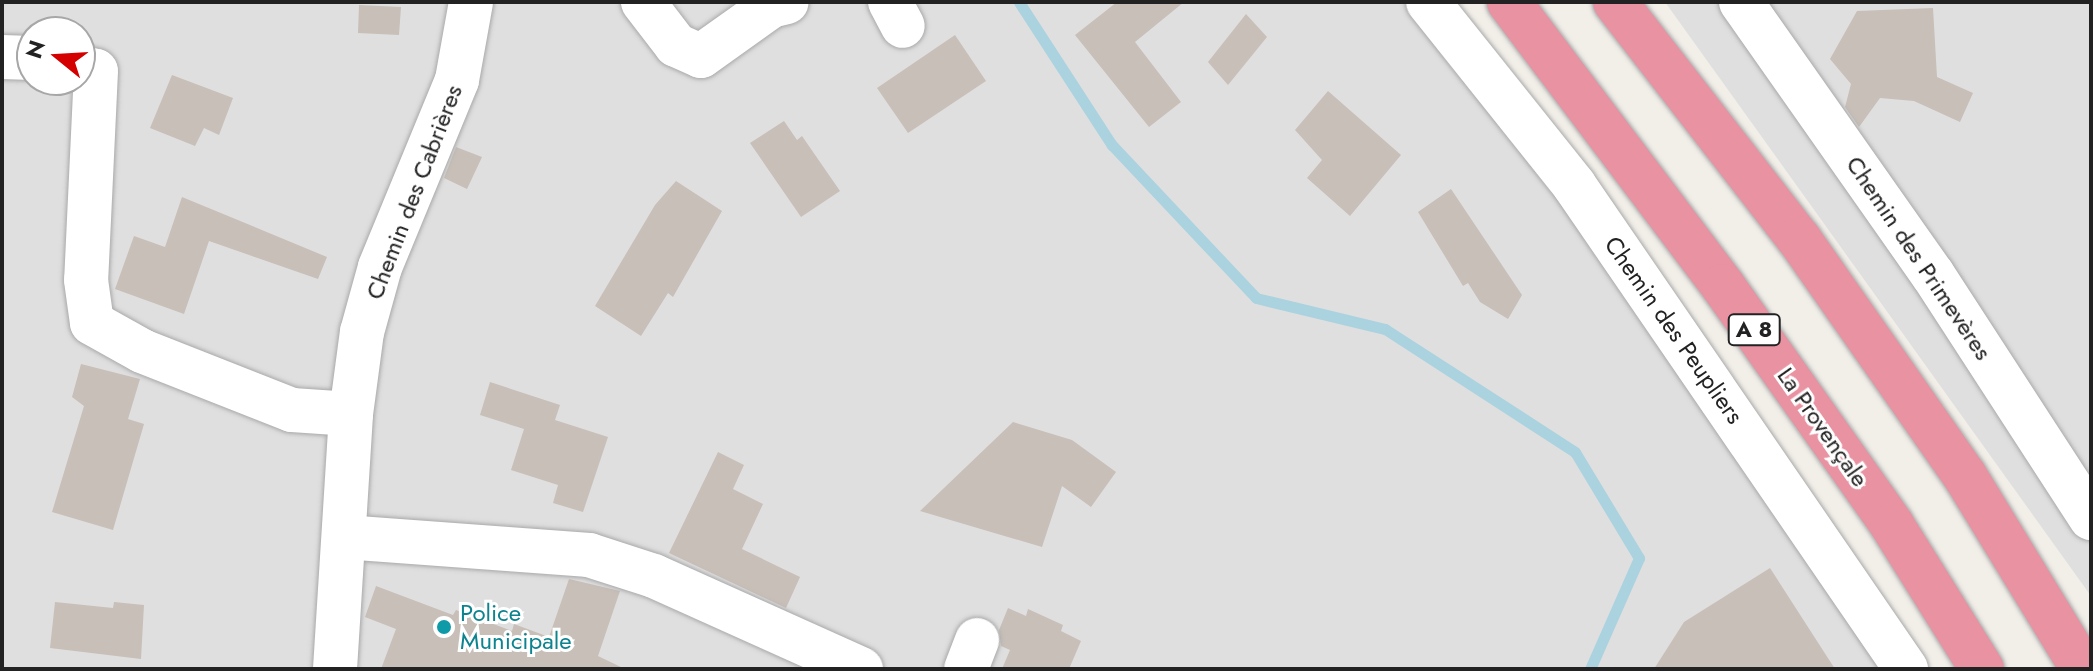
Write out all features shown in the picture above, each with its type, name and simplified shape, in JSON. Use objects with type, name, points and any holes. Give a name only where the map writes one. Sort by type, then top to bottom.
[{"type":"highway","name":"La Provençale","points":[[1509,2],[1803,399],[1892,525],[1982,669]]},
{"type":"highway","points":[[1615,2],[1799,239],[1965,476],[2083,669]]},
{"type":"street","name":"Chemin des Cabrières","points":[[335,669],[351,414],[362,332],[380,267],[457,80],[471,2]]},
{"type":"street","points":[[643,2],[676,45],[701,56],[771,6],[787,2]]},
{"type":"street","name":"Chemin des Peupliers","points":[[1428,2],[1574,185],[1906,669]]},
{"type":"street","name":"Chemin des Primevères","points":[[1741,2],[1933,275],[2091,518]]},
{"type":"street","points":[[95,96],[86,280],[92,323],[142,351],[292,410],[351,414]]},
{"type":"street","points":[[344,537],[589,555],[654,576],[861,669]]},
{"type":"shaded area","points":[[2,2],[1440,2],[1906,669],[2,669]]},
{"type":"shaded area","points":[[1665,2],[2091,2],[2091,596]]},
{"type":"building","points":[[1117,2],[1184,2],[1135,42],[1181,102],[1149,127],[1075,35]]},
{"type":"building","points":[[359,5],[401,7],[399,35],[358,33]]},
{"type":"building","points":[[1933,8],[1937,77],[1973,93],[1960,122],[1914,101],[1880,98],[1859,127],[1845,107],[1851,84],[1830,59],[1857,11]]},
{"type":"building","points":[[1246,14],[1267,37],[1228,85],[1208,62]]},
{"type":"building","points":[[955,35],[986,81],[908,133],[877,88]]},
{"type":"building","points":[[172,75],[233,98],[219,135],[204,128],[195,146],[150,128]]},
{"type":"building","points":[[1328,91],[1401,155],[1350,216],[1307,178],[1322,160],[1295,130]]},
{"type":"building","points":[[784,121],[797,140],[802,136],[840,191],[801,217],[750,143]]},
{"type":"building","points":[[456,147],[482,157],[467,189],[444,178]]},
{"type":"building","points":[[676,181],[722,211],[673,297],[668,293],[641,336],[595,306],[655,205]]},
{"type":"building","points":[[1451,189],[1522,295],[1508,319],[1480,302],[1468,283],[1463,286],[1418,212]]},
{"type":"building","points":[[182,197],[327,257],[318,279],[209,241],[184,314],[115,289],[134,236],[165,247]]},
{"type":"building","points":[[81,364],[140,379],[128,419],[144,424],[113,530],[52,512],[84,406],[72,397]]},
{"type":"building","points":[[490,382],[560,405],[555,420],[608,437],[583,512],[553,503],[558,485],[511,470],[524,429],[480,415]]},
{"type":"building","points":[[1013,422],[1072,440],[1116,472],[1091,507],[1062,486],[1042,547],[920,511]]},
{"type":"building","points":[[718,452],[744,465],[733,489],[763,504],[742,549],[800,577],[786,608],[669,553]]},
{"type":"building","points":[[1770,568],[1835,669],[1654,669],[1684,622]]},
{"type":"building","name":"Police Municipale","points":[[569,579],[620,591],[598,656],[625,669],[381,669],[396,629],[365,617],[376,586],[453,615],[456,610],[512,631],[514,624],[549,637]]},
{"type":"building","points":[[55,602],[113,608],[114,602],[144,605],[141,659],[50,648]]},
{"type":"building","points":[[1008,608],[1026,616],[1028,609],[1063,625],[1061,631],[1081,641],[1069,669],[1002,669],[1010,650],[1001,646],[999,630]]},
{"type":"waterway","points":[[1019,2],[1112,145],[1256,298],[1385,329],[1575,452],[1639,558],[1590,669]]},
{"type":"place","name":"Police Municipale","points":[[444,627]]}]
